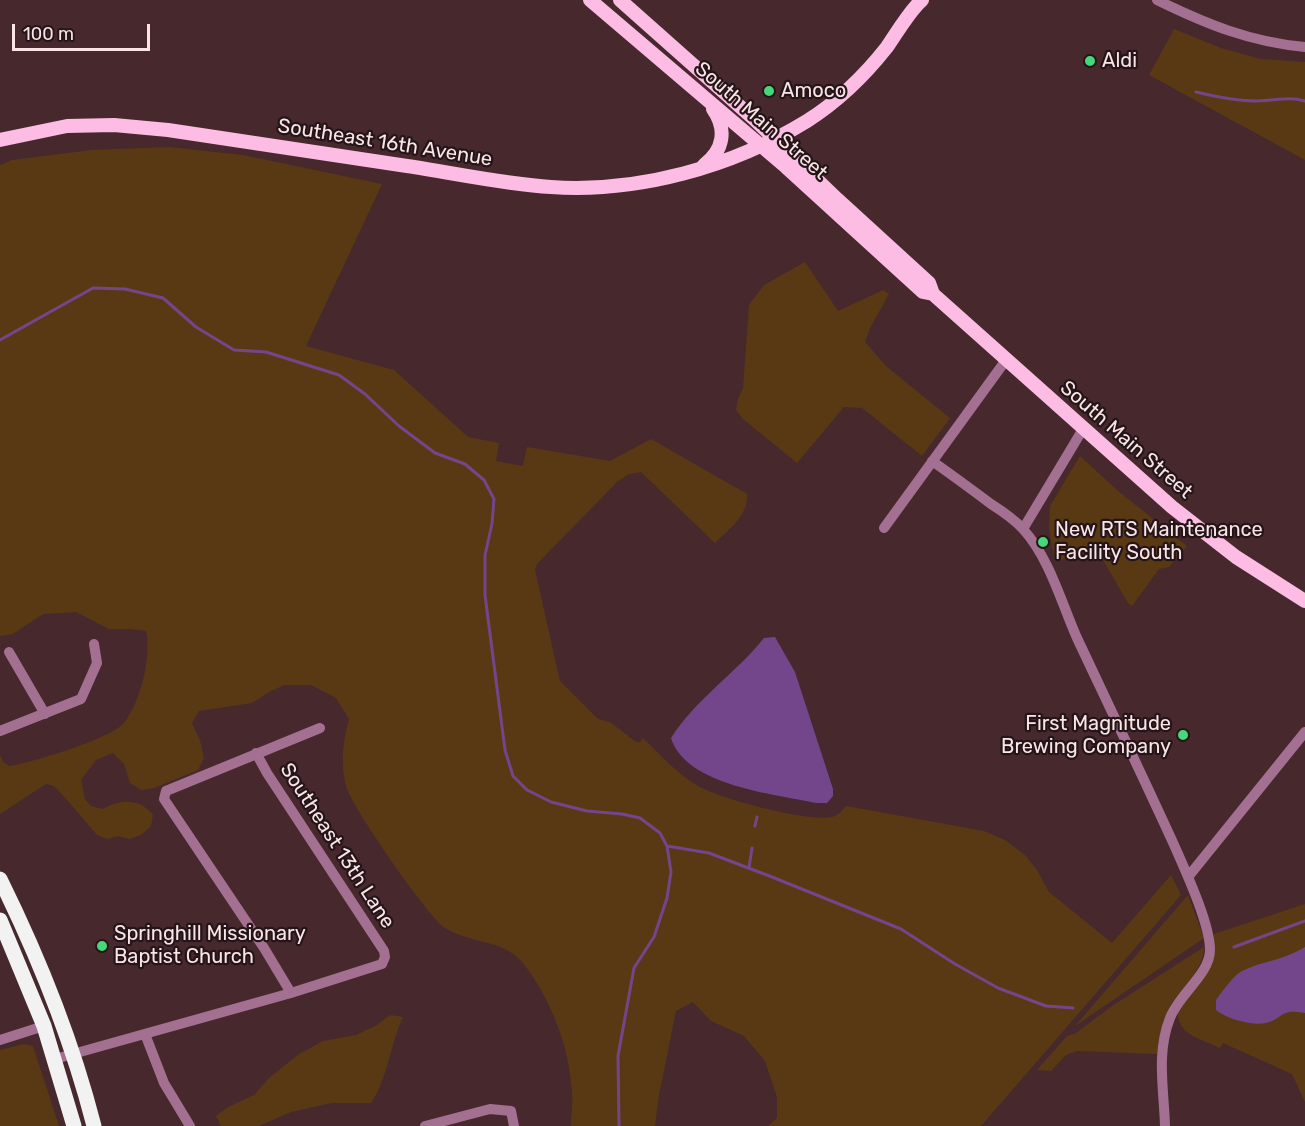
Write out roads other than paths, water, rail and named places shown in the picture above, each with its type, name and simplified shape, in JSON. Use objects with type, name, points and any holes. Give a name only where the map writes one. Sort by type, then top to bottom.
[{"type":"highway","points":[[0,879],[31,943],[73,1054],[94,1126]]},
{"type":"highway","points":[[0,920],[44,1026],[74,1126]]},
{"type":"main road","name":"South Main Street","points":[[590,0],[760,145],[923,292],[933,294]]},
{"type":"main road","name":"South Main Street","points":[[618,0],[773,138],[837,200],[929,283],[933,294],[1172,507],[1243,561],[1305,601]]},
{"type":"main road","points":[[602,11],[618,0]]},
{"type":"main road","name":"Southeast 16th Avenue","points":[[0,140],[67,126],[114,124],[550,187],[590,188],[629,185],[700,168],[760,145],[807,121],[845,93],[881,54],[920,0]]},
{"type":"main road","points":[[700,168],[715,156],[722,142],[721,124],[708,101]]},
{"type":"street","points":[[1157,0],[1204,23],[1240,35],[1305,47]]},
{"type":"street","points":[[884,528],[1006,360]]},
{"type":"street","points":[[1023,529],[1083,429]]},
{"type":"street","points":[[932,461],[1009,516],[1023,529],[1046,564],[1188,877],[1209,940],[1209,958],[1207,965],[1177,1004],[1165,1033],[1161,1066],[1165,1126]]},
{"type":"street","points":[[0,731],[81,699],[97,663],[94,644]]},
{"type":"street","points":[[9,652],[45,714]]},
{"type":"street","points":[[55,1059],[291,993],[264,948],[164,799],[166,791],[320,728]]},
{"type":"street","points":[[1188,877],[1305,732]]},
{"type":"street","name":"Southeast 13th Lane","points":[[256,753],[384,951],[384,960],[377,966],[291,993]]},
{"type":"street","points":[[0,1040],[44,1026]]},
{"type":"street","points":[[146,1034],[164,1083],[190,1126]]},
{"type":"street","points":[[425,1126],[490,1109],[511,1111],[514,1126]]},
{"type":"waterway","points":[[1196,92],[1242,100],[1305,101]]},
{"type":"waterway","points":[[0,340],[93,288],[125,289],[163,298],[196,327],[234,350],[266,352],[339,375],[435,453],[465,464],[484,480],[494,499],[492,524],[485,555],[485,595],[505,750],[513,776],[527,790],[551,802],[587,811],[640,818],[660,833],[667,846],[671,872],[667,898],[654,937],[634,968],[618,1056],[619,1126]]},
{"type":"waterway","points":[[755,826],[757,817]]},
{"type":"waterway","points":[[667,846],[709,853],[772,877],[901,929],[955,964],[998,988],[1046,1006],[1073,1008]]},
{"type":"waterway","points":[[749,868],[752,848]]},
{"type":"waterway","points":[[1234,947],[1305,921]]},
{"type":"place","name":"Aldi","points":[[1090,61]]},
{"type":"place","name":"Amoco","points":[[769,91]]},
{"type":"place","name":"New RTS Maintenance Facility South","points":[[1043,542]]},
{"type":"place","name":"First Magnitude Brewing Company","points":[[1183,735]]},
{"type":"place","name":"Springhill Missionary Baptist Church","points":[[102,946]]}]
